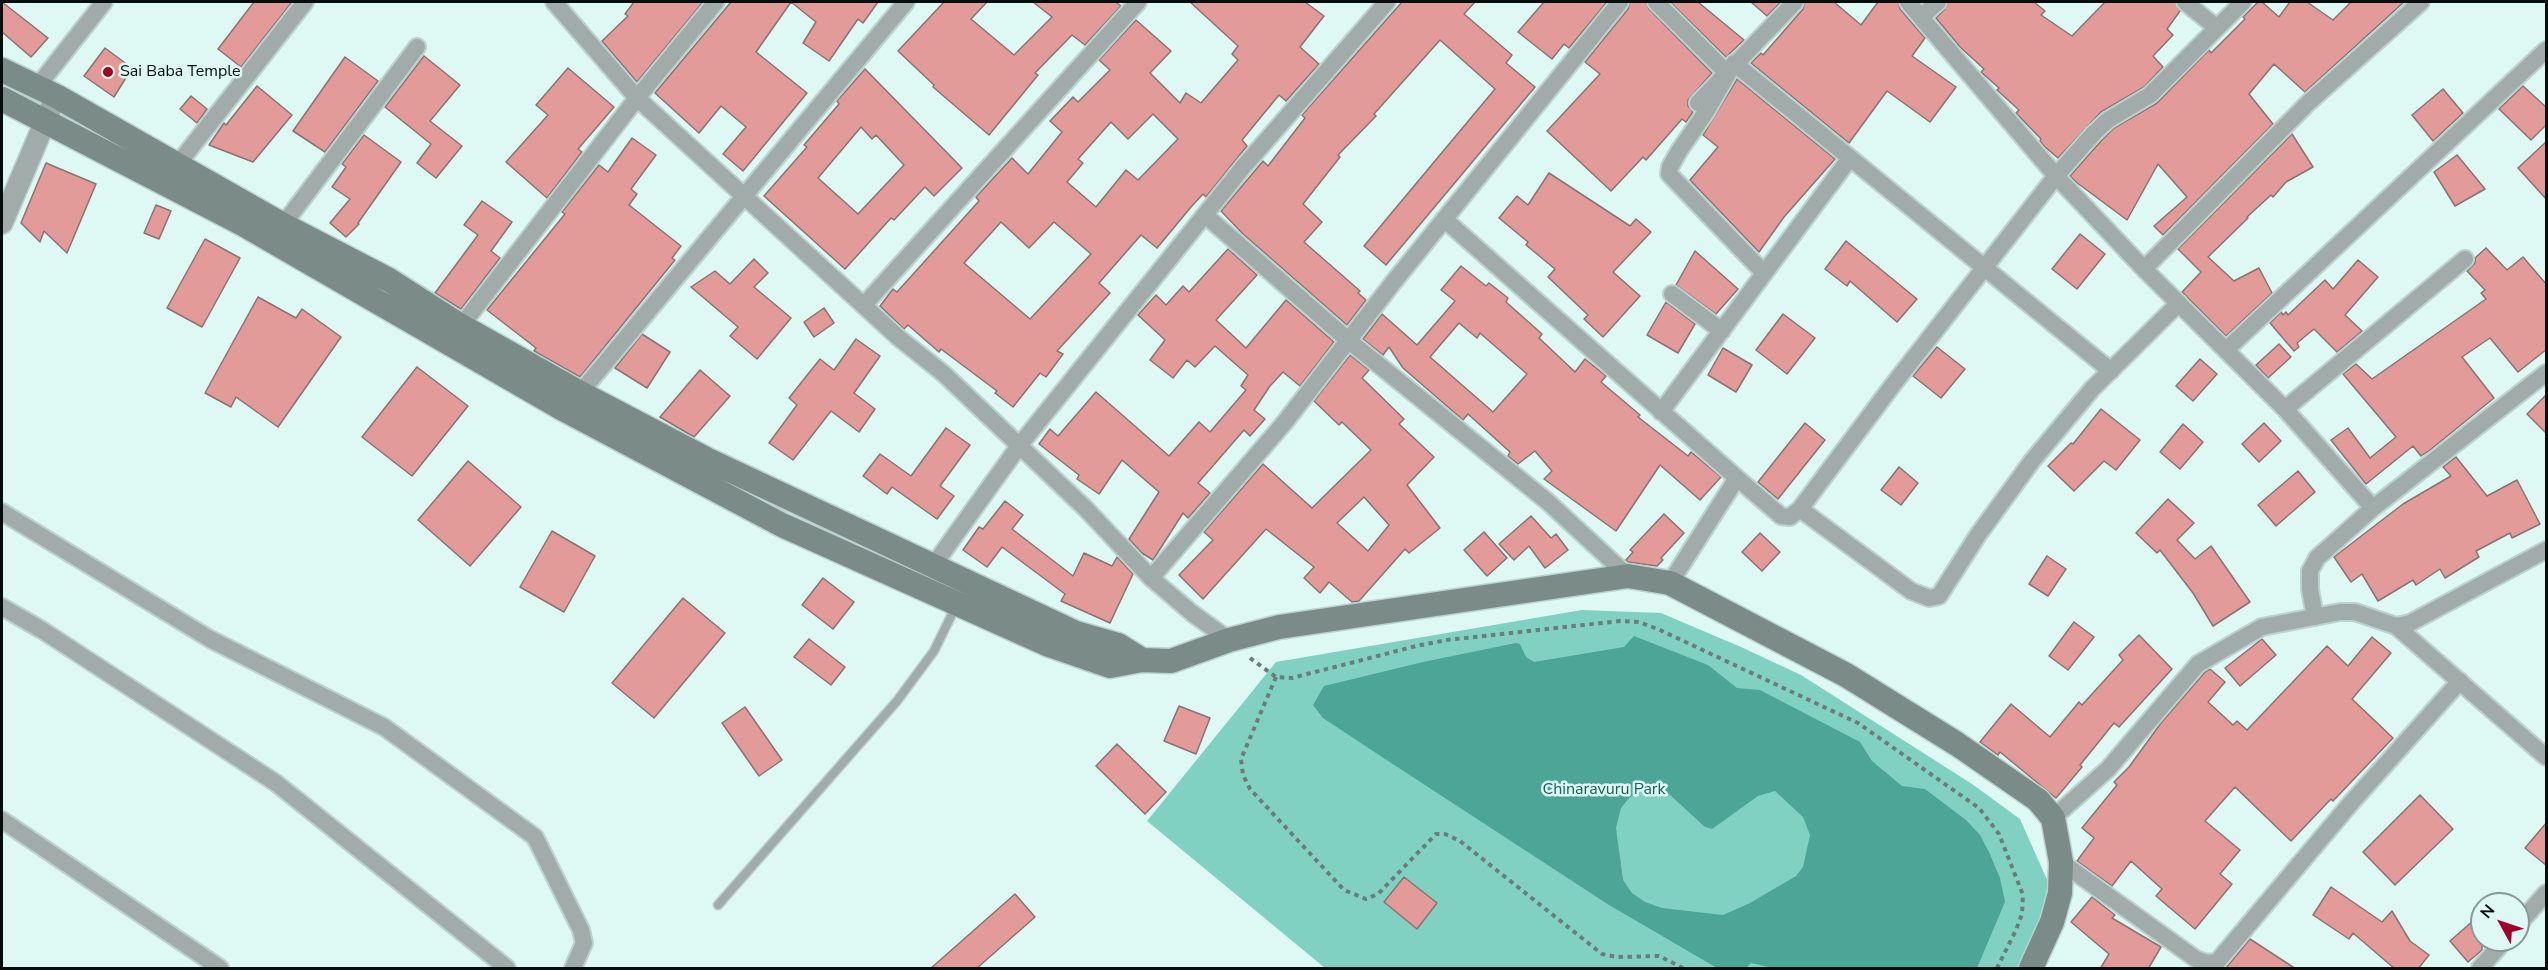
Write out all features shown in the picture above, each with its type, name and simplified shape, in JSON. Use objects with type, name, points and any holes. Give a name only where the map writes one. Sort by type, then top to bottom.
[{"type":"main road","points":[[2,70],[46,91],[284,225],[389,280],[461,326],[580,393],[769,490],[1076,633],[1118,645],[1142,660]]},
{"type":"main road","points":[[2,99],[243,224],[396,314],[671,467],[782,525],[1049,645],[1110,666],[1142,660],[1171,661],[1229,640],[1279,627],[1628,576],[1670,582],[1846,675],[1957,744],[2038,800],[2053,818],[2061,862],[2060,894],[2052,922],[2031,969]]},
{"type":"street","points":[[2,223],[45,121],[46,91],[104,2]]},
{"type":"street","points":[[178,164],[305,2]]},
{"type":"street","points":[[554,2],[638,98],[899,338],[944,374],[1086,508],[1151,578],[1192,613],[1229,640]]},
{"type":"street","points":[[461,326],[638,98],[716,2]]},
{"type":"street","points":[[580,393],[906,2]]},
{"type":"street","points":[[864,305],[1138,2]]},
{"type":"street","points":[[933,566],[1019,446],[1244,166],[1387,2]]},
{"type":"street","points":[[1151,578],[1285,422],[1444,219],[1620,2]]},
{"type":"street","points":[[1656,2],[1730,68],[1850,158],[2111,371]]},
{"type":"street","points":[[1698,103],[1796,2]]},
{"type":"street","points":[[1908,2],[2056,176],[2284,409],[2373,508]]},
{"type":"street","points":[[1922,16],[1938,2]]},
{"type":"street","points":[[2185,2],[2217,28]]},
{"type":"street","points":[[1444,219],[1781,516],[1790,517],[1800,509],[1892,386],[2056,176],[2108,120],[2150,95],[2243,2]]},
{"type":"street","points":[[2145,269],[2308,103],[2421,2]]},
{"type":"street","points":[[284,225],[417,47]]},
{"type":"street","points":[[2226,350],[2547,50]]},
{"type":"street","points":[[1730,68],[1706,112],[1679,151],[1670,167],[1669,174],[1764,273]]},
{"type":"street","points":[[1661,412],[1850,158]]},
{"type":"street","points":[[1205,215],[1348,340],[1548,502],[1628,576]]},
{"type":"street","points":[[2284,409],[2465,259]]},
{"type":"street","points":[[1671,294],[1722,331]]},
{"type":"street","points":[[1800,509],[1911,591],[1929,598],[1939,596],[1978,535],[2032,461],[2111,371],[2179,303]]},
{"type":"street","points":[[2315,617],[2310,589],[2310,571],[2317,558],[2373,508],[2547,373]]},
{"type":"street","points":[[1670,582],[1737,478]]},
{"type":"street","points":[[2,512],[210,639],[384,727],[529,832],[541,846],[581,930],[584,943],[573,969]]},
{"type":"street","points":[[2396,626],[2410,623],[2547,550]]},
{"type":"street","points":[[2,607],[42,630],[276,783],[507,969]]},
{"type":"street","points":[[2053,818],[2108,769],[2198,664],[2262,627],[2340,612],[2355,612],[2396,626],[2547,757]]},
{"type":"street","points":[[2061,862],[2196,959],[2206,963],[2217,962],[2351,803],[2460,681]]},
{"type":"street","points":[[2,820],[220,969]]},
{"type":"street","points":[[2530,912],[2547,893]]},
{"type":"street","points":[[2480,969],[2495,952]]},
{"type":"lane","points":[[718,905],[897,701],[934,651],[957,604]]},
{"type":"path","points":[[1229,640],[1263,670],[1276,676],[1292,678],[1447,640],[1620,621],[1639,622],[1660,630],[1858,723],[1978,808],[1998,834],[2023,895],[2022,914],[1997,969]]},
{"type":"path","points":[[1276,676],[1241,759],[1243,775],[1250,789],[1344,890],[1366,899],[1378,894],[1436,834],[1445,834],[1460,840],[1602,954],[1617,957],[1659,956],[1683,969]]},
{"type":"green space","name":"Chinaravuru Park","points":[[1582,610],[1661,613],[1801,675],[1972,784],[2020,819],[2053,893],[2021,968],[1325,968],[1147,821],[1276,662]]},
{"type":"shaded area","points":[[1634,636],[1708,665],[1737,688],[1760,690],[1860,742],[1872,761],[1902,786],[1925,789],[1966,820],[1980,835],[1989,852],[2000,878],[2005,902],[1977,968],[1773,968],[1751,963],[1746,968],[1717,968],[1609,905],[1323,718],[1313,705],[1324,686],[1516,643],[1520,644],[1526,657],[1534,662],[1624,647]],"holes":[[[1644,787],[1655,787],[1670,795],[1705,827],[1712,829],[1758,796],[1775,791],[1803,817],[1810,835],[1803,867],[1796,876],[1750,903],[1723,915],[1662,908],[1645,902],[1632,893],[1623,880],[1616,828],[1621,808],[1629,798]]]},
{"type":"building","points":[[2,2],[48,38],[31,57],[2,32]]},
{"type":"building","points":[[254,2],[292,2],[241,67],[218,49]]},
{"type":"building","points":[[634,2],[703,2],[637,82],[602,41],[628,16],[625,14]]},
{"type":"building","points":[[731,2],[791,2],[756,52],[807,93],[743,171],[723,154],[746,127],[721,106],[699,133],[655,93]]},
{"type":"building","points":[[791,2],[878,2],[863,23],[858,19],[829,61],[803,43],[816,22]]},
{"type":"building","points":[[944,2],[987,2],[971,19],[1014,55],[1052,17],[1033,2],[1116,2],[1121,6],[1085,45],[1072,35],[1035,73],[1038,75],[989,135],[933,87],[934,85],[898,51]]},
{"type":"building","points":[[1190,2],[1305,2],[1324,16],[1300,47],[1319,64],[1286,101],[1279,95],[1242,140],[1247,146],[1206,197],[1203,194],[1157,248],[1141,235],[1099,283],[1110,293],[1057,351],[1063,354],[1046,377],[1040,373],[1013,407],[995,393],[997,391],[941,349],[939,352],[908,325],[904,329],[880,306],[893,289],[897,292],[979,201],[976,197],[1012,158],[1028,174],[1062,132],[1050,121],[1073,97],[1078,102],[1110,70],[1099,60],[1136,20],[1171,51],[1150,73],[1180,103],[1186,93],[1201,103],[1238,60],[1232,54],[1238,46]],"holes":[[[1153,114],[1178,139],[1138,180],[1126,170],[1096,207],[1067,182],[1083,163],[1078,159],[1111,122],[1128,139]],[[1001,222],[1029,248],[1054,222],[1091,254],[1030,319],[964,263]]]},
{"type":"building","points":[[1402,2],[1475,2],[1464,14],[1512,55],[1506,63],[1535,87],[1386,265],[1364,246],[1495,89],[1440,40],[1374,114],[1376,116],[1338,155],[1340,157],[1303,204],[1322,222],[1304,242],[1360,291],[1358,293],[1366,300],[1347,325],[1242,233],[1221,211],[1263,161],[1268,166],[1305,118],[1302,115]]},
{"type":"building","points":[[1544,2],[1607,2],[1569,48],[1564,44],[1552,59],[1518,32]]},
{"type":"building","points":[[1630,2],[1646,2],[1649,9],[1712,73],[1688,100],[1688,106],[1693,112],[1686,122],[1682,119],[1646,160],[1643,157],[1611,191],[1547,131],[1600,74],[1585,62],[1628,9]]},
{"type":"building","points":[[1670,2],[1698,2],[1744,40],[1726,57]]},
{"type":"building","points":[[1751,2],[1781,2],[1767,16]]},
{"type":"building","points":[[1805,2],[1834,2],[1861,25],[1878,2],[1898,2],[1900,9],[1925,38],[1912,56],[1956,87],[1930,122],[1887,91],[1849,143],[1751,63],[1761,53],[1763,55],[1803,9]]},
{"type":"building","points":[[1948,2],[2034,2],[2045,11],[2041,15],[2072,36],[2105,2],[2175,2],[2180,11],[2167,29],[2173,35],[2153,56],[2163,67],[2144,87],[2101,112],[2058,158],[2045,147],[2041,139],[2016,113],[2019,110],[1981,72],[1984,69],[1960,47],[1936,18]]},
{"type":"building","points":[[2258,2],[2262,2],[2279,17],[2290,2],[2307,2],[2333,20],[2351,2],[2404,2],[2305,92],[2274,64],[2249,94],[2273,124],[2163,235],[2154,226],[2187,197],[2158,164],[2127,220],[2070,176],[2114,128],[2157,103],[2209,50],[2211,53],[2245,19],[2243,17]]},
{"type":"building","name":"Sai Baba Temple","points":[[105,48],[132,68],[114,97],[84,76]]},
{"type":"building","points":[[424,56],[460,85],[430,121],[462,146],[436,178],[417,163],[431,144],[385,107]]},
{"type":"building","points":[[345,57],[378,81],[325,152],[293,131]]},
{"type":"building","points":[[568,68],[614,107],[578,149],[582,152],[547,198],[506,162],[548,115],[536,105]]},
{"type":"building","points":[[865,69],[962,168],[934,196],[925,187],[894,220],[891,218],[845,269],[764,196],[807,147],[804,145],[839,104],[837,101]],"holes":[[[861,127],[872,139],[876,135],[904,165],[858,214],[818,178]]]},
{"type":"building","points":[[1737,79],[1835,159],[1784,217],[1759,252],[1690,180],[1718,147],[1703,135]]},
{"type":"building","points":[[257,86],[292,115],[253,162],[209,145],[224,123],[226,125]]},
{"type":"building","points":[[2523,86],[2547,108],[2547,124],[2531,140],[2499,109]]},
{"type":"building","points":[[2443,89],[2463,113],[2433,141],[2412,115]]},
{"type":"building","points":[[191,96],[207,109],[197,123],[180,109]]},
{"type":"building","points":[[2292,134],[2313,167],[2286,182],[2273,197],[2271,195],[2247,217],[2208,257],[2234,281],[2259,268],[2272,293],[2226,336],[2182,292],[2201,272],[2178,249]]},
{"type":"building","points":[[364,135],[401,162],[359,224],[346,237],[330,223],[350,199],[332,187],[346,167],[342,164]]},
{"type":"building","points":[[632,138],[656,155],[631,189],[637,194],[629,205],[681,246],[672,258],[675,260],[580,377],[534,351],[536,348],[487,310],[565,214],[562,212],[599,165],[608,172]]},
{"type":"building","points":[[2547,141],[2547,200],[2518,168]]},
{"type":"building","points":[[2457,155],[2485,189],[2455,206],[2434,172]]},
{"type":"building","points":[[46,163],[96,184],[67,253],[44,231],[40,242],[21,223]]},
{"type":"building","points":[[1549,173],[1630,226],[1636,219],[1651,232],[1613,272],[1640,296],[1603,337],[1584,319],[1588,315],[1548,277],[1555,269],[1499,218],[1517,196],[1528,205]]},
{"type":"building","points":[[482,201],[512,222],[491,251],[500,258],[461,309],[435,293],[478,235],[464,225]]},
{"type":"building","points":[[156,205],[171,211],[159,239],[144,233]]},
{"type":"building","points":[[2080,234],[2105,254],[2077,289],[2052,269]]},
{"type":"building","points":[[205,239],[240,258],[202,327],[167,308]]},
{"type":"building","points":[[1846,241],[1917,299],[1897,322],[1850,281],[1847,286],[1825,269]]},
{"type":"building","points":[[2486,248],[2507,270],[2523,257],[2547,285],[2547,349],[2518,372],[2490,338],[2462,357],[2494,398],[2430,450],[2421,456],[2413,446],[2366,484],[2331,440],[2348,428],[2370,458],[2396,437],[2343,374],[2356,364],[2372,379],[2486,299],[2481,293],[2485,290],[2467,271],[2475,263],[2475,258]]},
{"type":"building","points":[[1228,249],[1257,275],[1216,320],[1246,348],[1286,300],[1334,342],[1300,386],[1283,372],[1270,386],[1254,410],[1265,419],[1250,436],[1244,430],[1198,483],[1210,493],[1188,518],[1183,513],[1153,560],[1142,553],[1129,539],[1159,492],[1122,460],[1099,494],[1077,479],[1079,475],[1039,444],[1050,429],[1058,436],[1096,392],[1169,456],[1199,422],[1210,432],[1246,390],[1241,386],[1248,375],[1215,346],[1195,367],[1187,360],[1173,378],[1150,360],[1165,340],[1138,315],[1156,295],[1166,305],[1183,286],[1189,292]]},
{"type":"building","points":[[1695,251],[1738,289],[1716,314],[1676,285]]},
{"type":"building","points":[[754,259],[768,273],[754,287],[791,318],[757,359],[730,336],[738,327],[691,287],[715,271],[730,284]]},
{"type":"building","points":[[2358,260],[2378,277],[2345,315],[2362,331],[2337,352],[2314,329],[2297,343],[2299,347],[2294,351],[2270,323],[2281,312],[2283,315],[2286,312],[2288,315],[2325,280],[2333,289]]},
{"type":"building","points":[[1461,266],[1486,286],[1489,283],[1508,298],[1506,302],[1542,334],[1539,338],[1575,372],[1585,359],[1606,376],[1601,382],[1640,415],[1638,417],[1688,456],[1691,452],[1721,477],[1700,500],[1660,465],[1616,531],[1544,479],[1552,471],[1535,451],[1518,464],[1508,456],[1510,452],[1468,414],[1463,420],[1403,368],[1389,347],[1383,355],[1363,339],[1382,314],[1417,345],[1455,301],[1441,290]],"holes":[[[1459,323],[1477,338],[1480,333],[1527,374],[1493,412],[1430,357]]]},
{"type":"building","points":[[258,297],[296,318],[302,309],[341,337],[278,427],[236,397],[231,407],[205,393]]},
{"type":"building","points":[[1666,302],[1695,324],[1678,353],[1647,335]]},
{"type":"building","points":[[824,308],[834,323],[814,337],[804,322]]},
{"type":"building","points":[[1783,314],[1815,338],[1787,374],[1756,350]]},
{"type":"building","points":[[642,334],[670,352],[647,388],[615,368]]},
{"type":"building","points":[[856,339],[880,356],[854,393],[875,409],[859,432],[831,411],[793,460],[769,443],[797,405],[789,398],[820,359],[834,370]]},
{"type":"building","points":[[2279,344],[2291,357],[2268,378],[2256,365]]},
{"type":"building","points":[[1937,347],[1965,369],[1941,398],[1913,376]]},
{"type":"building","points":[[1723,348],[1752,365],[1736,392],[1708,375]]},
{"type":"building","points":[[1350,355],[1369,370],[1362,378],[1404,419],[1399,424],[1434,457],[1407,485],[1440,528],[1409,553],[1405,549],[1359,601],[1352,602],[1329,582],[1320,593],[1304,578],[1314,567],[1266,529],[1203,599],[1179,575],[1213,540],[1204,532],[1263,464],[1312,508],[1371,450],[1342,422],[1339,425],[1314,401]],"holes":[[[1364,497],[1389,525],[1368,551],[1337,523]]]},
{"type":"building","points":[[2200,359],[2217,374],[2193,401],[2176,386]]},
{"type":"building","points":[[417,367],[468,406],[412,476],[362,437]]},
{"type":"building","points":[[700,370],[730,396],[694,437],[660,417]]},
{"type":"building","points":[[2547,394],[2547,434],[2527,414]]},
{"type":"building","points":[[2101,409],[2140,440],[2116,470],[2104,461],[2074,491],[2048,466],[2071,443],[2073,444]]},
{"type":"building","points":[[1805,423],[1825,440],[1778,499],[1758,482]]},
{"type":"building","points":[[2264,423],[2281,441],[2259,462],[2242,444]]},
{"type":"building","points":[[2183,424],[2203,442],[2180,469],[2160,452]]},
{"type":"building","points":[[946,428],[970,445],[940,486],[954,496],[937,519],[892,487],[887,494],[863,476],[880,454],[911,476]]},
{"type":"building","points":[[2456,457],[2487,496],[2517,480],[2540,524],[2512,538],[2510,533],[2476,551],[2479,557],[2445,578],[2440,569],[2416,585],[2413,580],[2378,601],[2362,574],[2351,582],[2334,557],[2403,504],[2451,476],[2443,467]]},
{"type":"building","points":[[468,461],[521,507],[470,566],[418,520]]},
{"type":"building","points":[[1899,467],[1918,483],[1901,505],[1881,490]]},
{"type":"building","points":[[2298,471],[2315,492],[2276,526],[2258,505]]},
{"type":"building","points":[[2168,499],[2194,523],[2177,540],[2195,559],[2211,546],[2250,602],[2213,626],[2193,593],[2160,550],[2157,553],[2136,533]]},
{"type":"building","points":[[1005,501],[1023,515],[1012,529],[1073,576],[1084,553],[1112,566],[1117,557],[1133,574],[1110,623],[1061,601],[1065,594],[1002,547],[987,567],[963,550],[979,527],[983,529]]},
{"type":"building","points":[[1664,514],[1684,533],[1661,558],[1663,560],[1657,566],[1628,562],[1626,560],[1633,552],[1630,550]]},
{"type":"building","points":[[1531,516],[1551,538],[1556,534],[1568,550],[1545,568],[1529,546],[1514,560],[1499,544]]},
{"type":"building","points":[[552,531],[595,556],[564,612],[520,587]]},
{"type":"building","points":[[1484,532],[1507,558],[1487,576],[1464,550]]},
{"type":"building","points":[[1760,533],[1780,552],[1762,571],[1742,552]]},
{"type":"building","points":[[2047,556],[2066,569],[2048,596],[2029,584]]},
{"type":"building","points":[[823,578],[854,602],[833,629],[802,605]]},
{"type":"building","points":[[683,598],[725,633],[654,718],[612,683]]},
{"type":"building","points":[[2074,622],[2094,637],[2068,670],[2049,656]]},
{"type":"building","points":[[2139,635],[2172,669],[2119,727],[2114,723],[2056,798],[2000,752],[1998,755],[1980,742],[2011,704],[2050,737],[2079,702],[2082,705],[2123,660],[2119,655]]},
{"type":"building","points":[[2372,637],[2391,653],[2352,699],[2393,738],[2291,841],[2235,787],[2205,821],[2240,850],[2220,874],[2232,884],[2195,929],[2156,896],[2162,889],[2131,861],[2112,886],[2077,861],[2094,838],[2082,828],[2117,785],[2114,782],[2129,767],[2161,723],[2205,672],[2210,669],[2225,682],[2208,702],[2233,725],[2237,721],[2247,730],[2327,646],[2348,666]]},
{"type":"building","points":[[809,639],[845,667],[831,685],[794,657]]},
{"type":"building","points":[[2262,639],[2276,655],[2240,686],[2225,668]]},
{"type":"building","points":[[1179,706],[1210,718],[1196,754],[1164,741]]},
{"type":"building","points":[[745,707],[782,760],[759,776],[722,723]]},
{"type":"building","points":[[1117,744],[1166,792],[1145,814],[1096,766]]},
{"type":"building","points":[[2420,795],[2453,829],[2395,885],[2363,852]]},
{"type":"building","points":[[2547,822],[2547,866],[2525,848]]},
{"type":"building","points":[[1404,877],[1437,903],[1417,929],[1384,902]]},
{"type":"building","points":[[2331,887],[2382,922],[2392,911],[2410,941],[2429,955],[2418,969],[2395,969],[2353,933],[2349,939],[2313,915]]},
{"type":"building","points":[[1015,894],[1035,917],[976,969],[930,969]]},
{"type":"building","points":[[2092,897],[2115,915],[2112,918],[2161,947],[2148,969],[2100,969],[2109,954],[2071,922]]},
{"type":"building","points":[[2470,924],[2470,952],[2480,952],[2468,962],[2450,941]]},
{"type":"building","points":[[2250,939],[2296,969],[2225,969]]},
{"type":"place","name":"Sai Baba Temple","points":[[108,72]]}]
